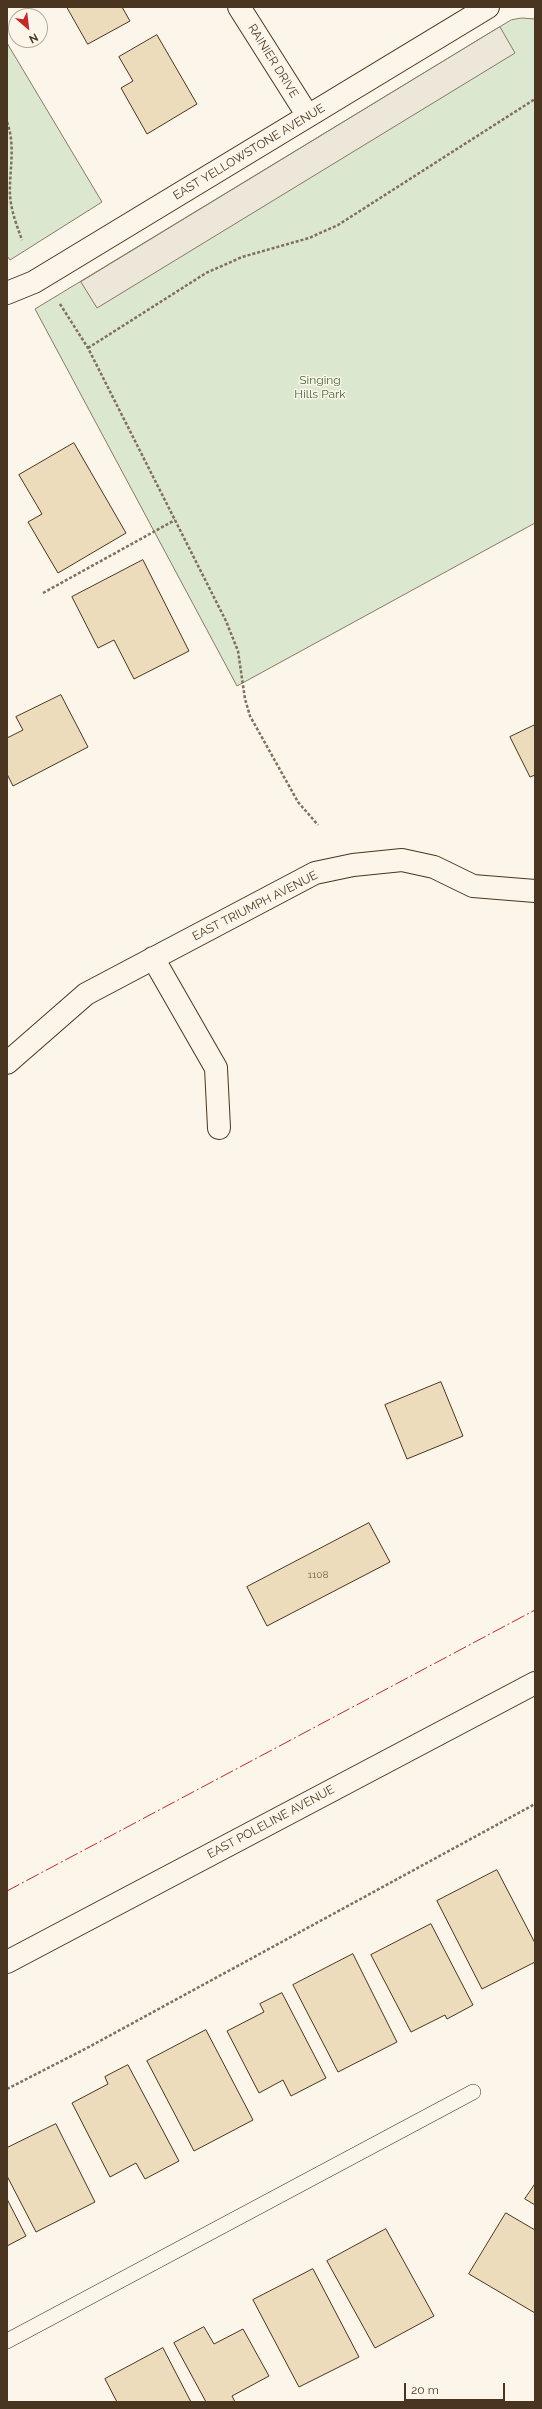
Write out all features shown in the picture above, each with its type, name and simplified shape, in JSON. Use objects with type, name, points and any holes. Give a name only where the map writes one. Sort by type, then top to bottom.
[{"type":"street","name":"RAINIER DRIVE","points":[[239,7],[308,116]]},
{"type":"street","name":"EAST YELLOWSTONE AVENUE","points":[[7,293],[34,282],[488,7]]},
{"type":"street","name":"EAST TRIUMPH AVENUE","points":[[7,1063],[86,994],[315,874],[353,865],[402,860],[434,867],[473,886],[535,891]]},
{"type":"street","points":[[153,958],[216,1068],[219,1128]]},
{"type":"street","name":"EAST POLELINE AVENUE","points":[[7,1962],[535,1682]]},
{"type":"lane","points":[[7,2341],[474,2092]]},
{"type":"path","points":[[88,348],[206,273],[242,257],[309,238],[338,225],[535,99]]},
{"type":"path","points":[[7,122],[11,131],[12,152],[10,195],[14,219],[22,240]]},
{"type":"path","points":[[60,304],[88,348],[226,621],[236,645],[244,698],[250,716],[298,802],[318,825]]},
{"type":"path","points":[[43,593],[175,520]]},
{"type":"path","points":[[7,2089],[87,2048],[535,1804]]},
{"type":"green space","name":"Singing Hills Park","points":[[522,18],[535,19],[535,523],[237,686],[35,309],[511,20]]},
{"type":"green space","points":[[7,43],[8,48],[10,48],[102,202],[10,260],[7,256]]},
{"type":"shaded area","points":[[500,27],[515,53],[97,308],[81,282]]},
{"type":"building","points":[[67,7],[122,7],[130,21],[88,44]]},
{"type":"building","points":[[157,35],[197,104],[147,134],[121,88],[133,81],[119,57]]},
{"type":"building","points":[[74,443],[126,533],[58,573],[28,522],[42,514],[19,475]]},
{"type":"building","points":[[143,560],[189,651],[134,679],[114,640],[98,648],[72,597]]},
{"type":"building","points":[[61,695],[88,747],[13,786],[7,774],[7,738],[23,730],[16,717]]},
{"type":"building","points":[[535,725],[535,775],[530,777],[510,737]]},
{"type":"building","points":[[441,1382],[463,1436],[407,1459],[385,1405]]},
{"type":"building","points":[[369,1523],[390,1562],[267,1626],[247,1587]]},
{"type":"building","points":[[497,1870],[535,1943],[535,1962],[482,1989],[437,1901]]},
{"type":"building","points":[[431,1924],[473,2005],[447,2019],[445,2015],[411,2032],[371,1955]]},
{"type":"building","points":[[353,1954],[397,2042],[338,2072],[293,1985]]},
{"type":"building","points":[[282,1993],[326,2078],[291,2096],[283,2080],[259,2093],[227,2031],[264,2012],[260,2004]]},
{"type":"building","points":[[206,2030],[253,2120],[194,2151],[147,2061]]},
{"type":"building","points":[[128,2065],[179,2161],[145,2179],[136,2163],[110,2177],[72,2103],[108,2084],[105,2077]]},
{"type":"building","points":[[56,2124],[95,2202],[36,2232],[7,2176],[7,2148]]},
{"type":"building","points":[[535,2184],[535,2205],[525,2199]]},
{"type":"building","points":[[7,2199],[26,2236],[7,2246]]},
{"type":"building","points":[[506,2213],[535,2230],[535,2313],[469,2274]]},
{"type":"building","points":[[386,2229],[434,2316],[375,2348],[327,2261]]},
{"type":"building","points":[[313,2269],[359,2357],[299,2387],[253,2300]]},
{"type":"building","points":[[204,2327],[214,2344],[243,2329],[269,2376],[232,2396],[235,2402],[206,2402],[174,2343]]},
{"type":"building","points":[[163,2348],[191,2402],[117,2402],[105,2379]]},
{"type":"power","points":[[7,1891],[535,1610]]}]
